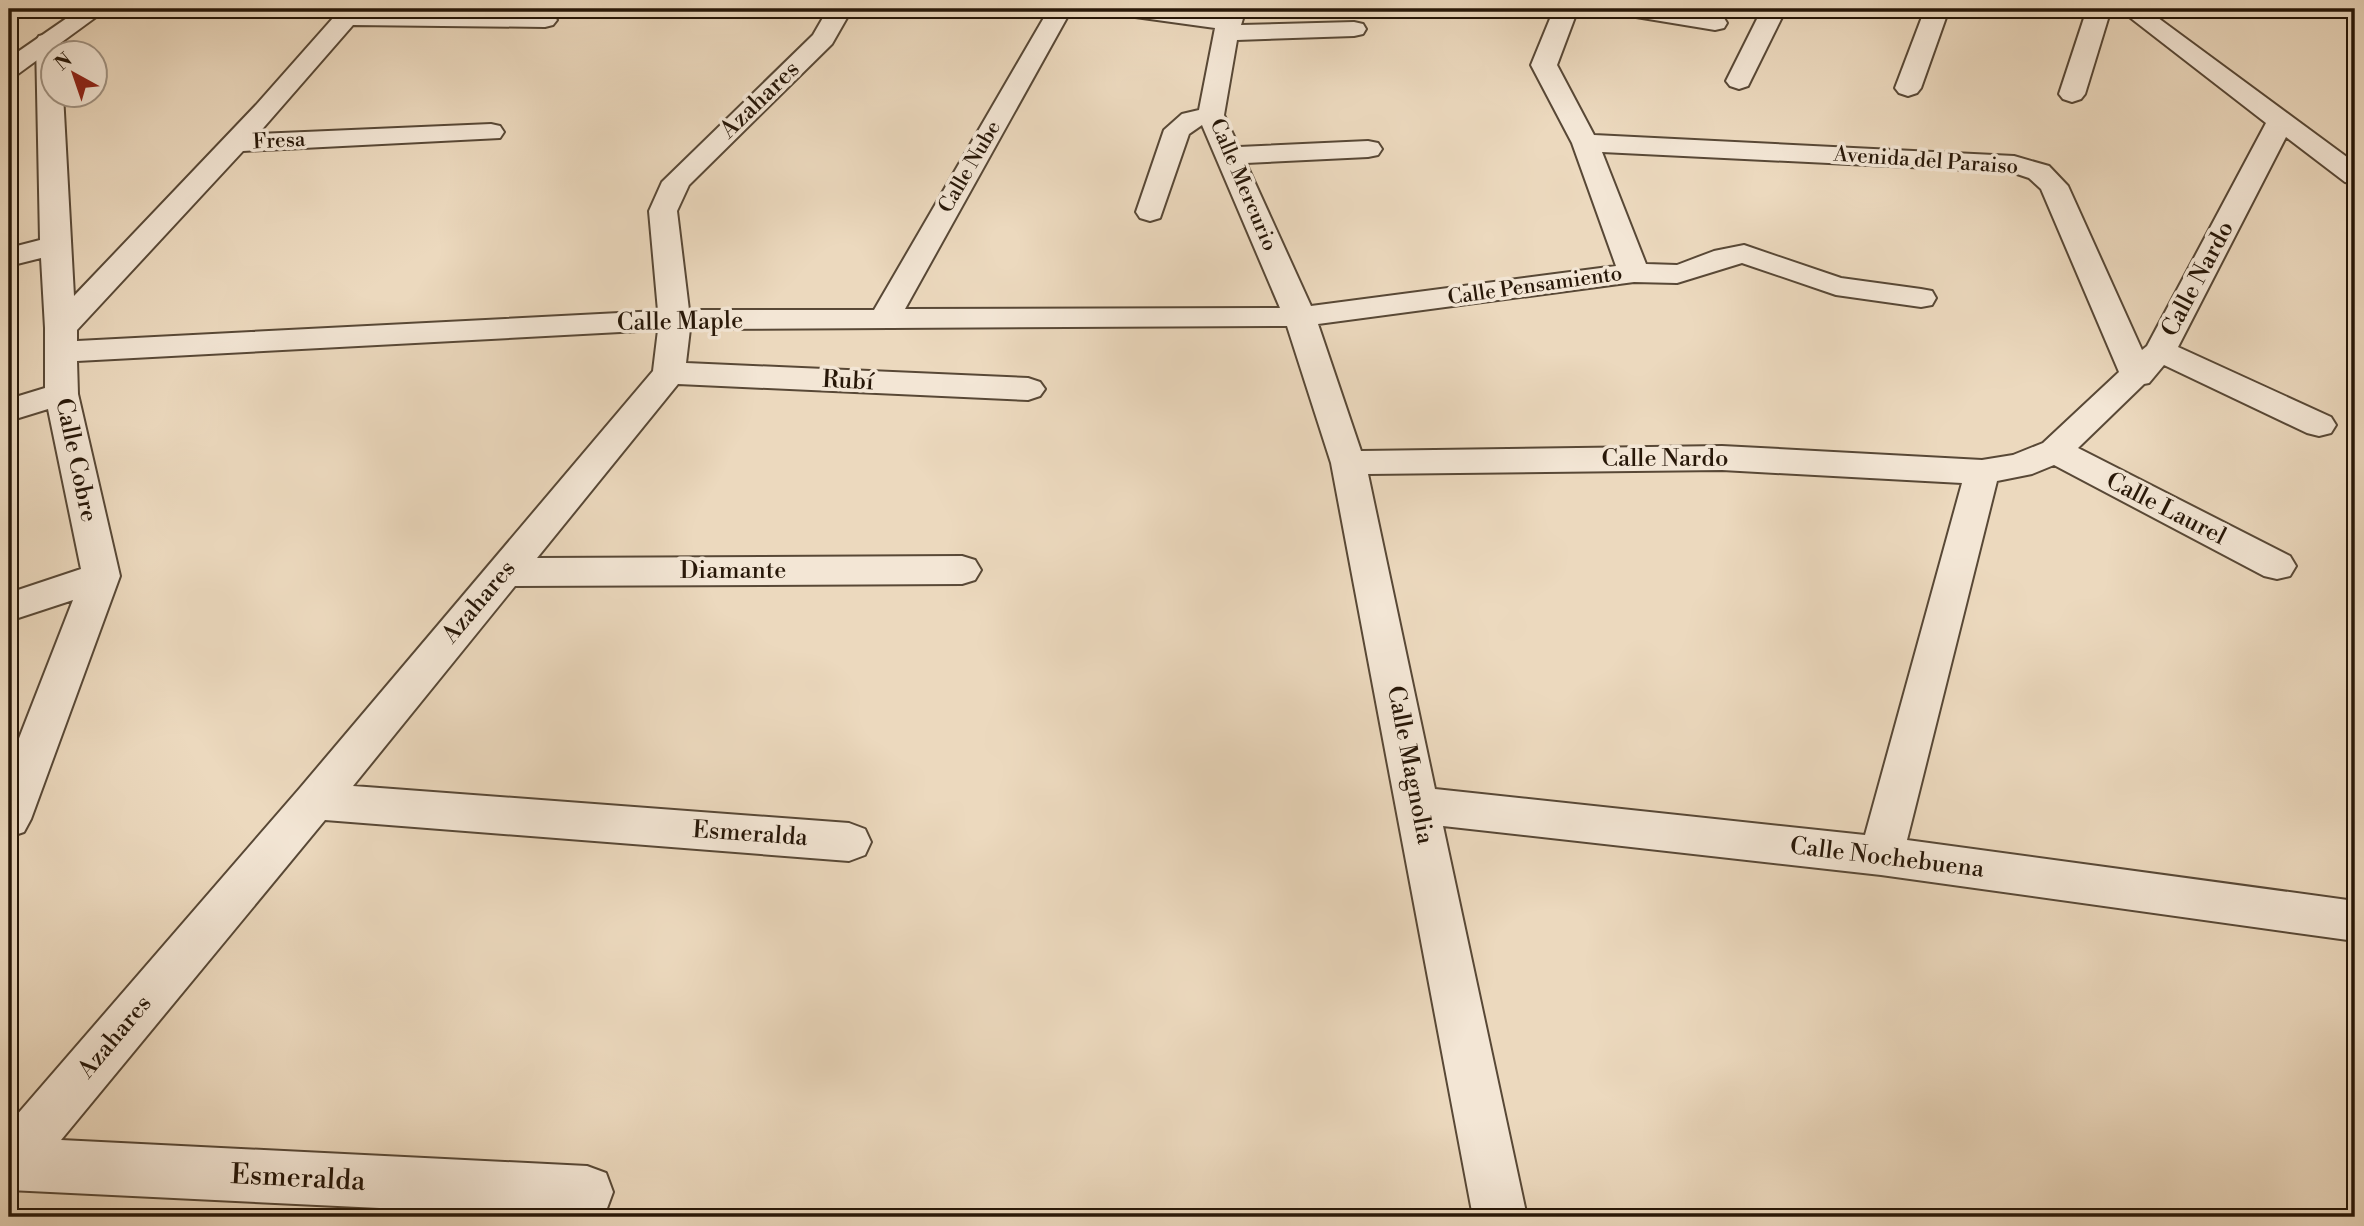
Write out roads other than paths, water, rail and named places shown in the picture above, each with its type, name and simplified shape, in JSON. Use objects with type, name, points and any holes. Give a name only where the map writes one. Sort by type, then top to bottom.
[{"type":"street","points":[[52,38],[95,9]]},
{"type":"street","name":"Azahares","points":[[9,1163],[315,801],[669,373],[675,320],[663,211],[676,182],[823,39],[840,9]]},
{"type":"street","points":[[1128,9],[1230,22],[1354,29]]},
{"type":"street","name":"Calle Pensamiento","points":[[1300,317],[1634,273],[1584,143],[1544,65],[1566,9]]},
{"type":"street","points":[[1630,9],[1715,23]]},
{"type":"street","points":[[1739,81],[1774,9]]},
{"type":"street","points":[[1909,88],[1937,9]]},
{"type":"street","points":[[2072,94],[2099,9]]},
{"type":"street","points":[[2131,9],[2355,176]]},
{"type":"street","points":[[235,143],[349,14],[545,20]]},
{"type":"street","name":"Calle Nube","points":[[883,321],[1057,14]]},
{"type":"street","name":"Calle Mercurio","points":[[1230,22],[1211,115],[1300,317]]},
{"type":"street","points":[[9,69],[38,48]]},
{"type":"street","name":"Calle Cobre","points":[[50,108],[55,245],[62,340],[61,394],[102,576]]},
{"type":"street","points":[[1150,212],[1177,130],[1191,120],[1211,115]]},
{"type":"street","name":"Calle Nardo","points":[[1348,463],[1722,458],[1982,472],[2020,466],[2056,452],[2161,351],[2280,122]]},
{"type":"street","name":"Fresa","points":[[62,340],[235,143],[491,132]]},
{"type":"street","name":"Avenida del Paraiso","points":[[1584,143],[2014,164],[2039,172],[2054,186],[2137,376]]},
{"type":"street","points":[[1229,156],[1368,149]]},
{"type":"street","points":[[9,257],[55,245]]},
{"type":"street","points":[[1634,273],[1678,274],[1725,257],[1744,254],[1836,286],[1921,298]]},
{"type":"street","name":"Calle Maple","points":[[62,340],[675,320],[1300,317]]},
{"type":"street","name":"Calle Magnolia","points":[[1300,317],[1348,463],[1500,1217]]},
{"type":"street","points":[[2161,351],[2319,425]]},
{"type":"street","name":"Rubí","points":[[669,373],[1028,389]]},
{"type":"street","points":[[9,411],[61,394]]},
{"type":"street","name":"Calle Laurel","points":[[2056,452],[2277,566]]},
{"type":"street","points":[[1881,856],[1982,472]]},
{"type":"street","name":"Diamante","points":[[504,572],[962,570]]},
{"type":"street","points":[[9,607],[102,576]]},
{"type":"street","points":[[9,819],[102,576]]},
{"type":"street","name":"Esmeralda","points":[[315,801],[849,842]]},
{"type":"street","name":"Calle Nochebuena","points":[[1418,805],[1881,856],[2355,921]]},
{"type":"street","name":"Esmeralda","points":[[9,1163],[587,1192]]}]
